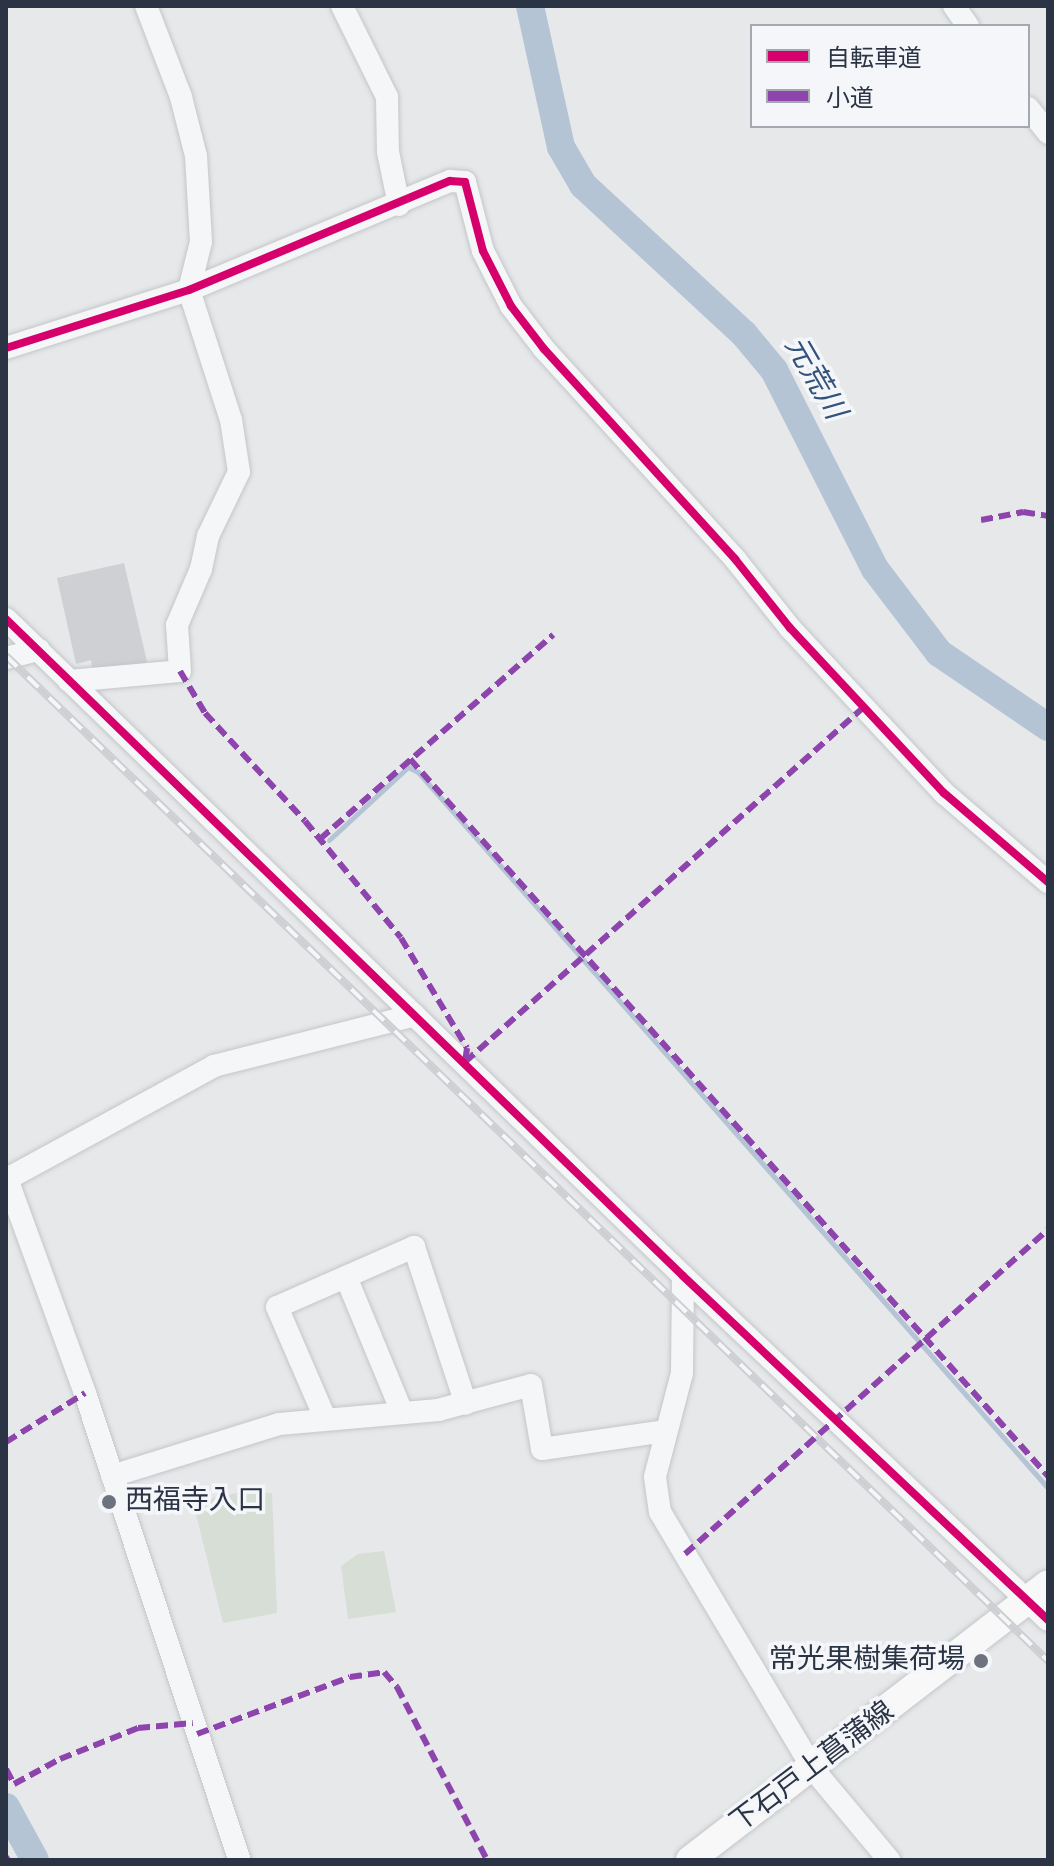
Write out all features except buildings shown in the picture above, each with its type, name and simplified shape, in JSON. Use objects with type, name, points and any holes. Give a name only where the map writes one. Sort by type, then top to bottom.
[{"type":"main road","name":"下石戸上菖蒲線","points":[[690,1860],[1042,1602]]},
{"type":"street","points":[[69,681],[180,671],[177,625],[201,569],[208,536],[239,472],[231,420],[189,290],[201,242],[196,156],[181,97],[163,61],[146,6]]},
{"type":"street","points":[[342,6],[387,97],[388,152],[399,205]]},
{"type":"street","points":[[954,6],[967,24]]},
{"type":"street","points":[[1030,110],[1048,133]]},
{"type":"street","points":[[6,348],[189,290],[399,205],[450,181],[465,182],[493,273],[511,306],[544,349],[735,559],[790,628],[944,793],[1048,882]]},
{"type":"street","points":[[6,619],[683,1276],[1042,1602]]},
{"type":"street","points":[[6,658],[39,650]]},
{"type":"street","points":[[239,1860],[112,1476],[6,1178],[214,1066],[415,1015]]},
{"type":"street","points":[[325,1418],[277,1307],[414,1247],[466,1404]]},
{"type":"street","points":[[683,1276],[682,1373],[655,1477],[660,1512],[813,1769],[889,1860]]},
{"type":"street","points":[[346,1277],[402,1412]]},
{"type":"street","points":[[112,1476],[279,1424],[466,1404],[531,1385],[542,1449],[665,1431]]},
{"type":"shaded area","points":[[242,1492],[272,1493],[277,1613],[223,1623],[193,1502]]},
{"type":"shaded area","points":[[384,1551],[396,1612],[348,1619],[341,1566],[358,1554]]},
{"type":"waterway","name":"元荒川","points":[[530,6],[561,147],[583,185],[744,334],[774,370],[875,569],[939,653],[1048,727]]},
{"type":"waterway","points":[[329,840],[408,767],[418,772],[1048,1488]]},
{"type":"waterway","points":[[6,1807],[35,1860]]},
{"type":"railway","points":[[6,656],[1048,1661]]},
{"type":"marked path","points":[[981,520],[1023,512],[1048,516]]},
{"type":"marked path","points":[[320,839],[553,635]]},
{"type":"marked path","points":[[180,671],[205,713],[305,821],[401,938],[467,1048],[465,1062]]},
{"type":"marked path","points":[[465,1062],[865,706]]},
{"type":"marked path","points":[[410,759],[1048,1476]]},
{"type":"marked path","points":[[685,1554],[1048,1229]]},
{"type":"marked path","points":[[6,1442],[85,1393]]},
{"type":"marked path","points":[[197,1734],[350,1677],[384,1672],[397,1687],[487,1860]]},
{"type":"marked path","points":[[6,1769],[14,1784],[60,1759],[138,1728],[193,1723]]},
{"type":"cycle path","points":[[6,348],[189,290],[450,181],[465,182],[483,251],[511,306],[544,349],[735,559],[790,628],[944,793],[1048,882]]},
{"type":"cycle path","points":[[6,619],[683,1276],[1048,1620]]},
{"type":"place","name":"西福寺入口","points":[[109,1502]]},
{"type":"place","name":"常光果樹集荷場","points":[[981,1661]]}]
